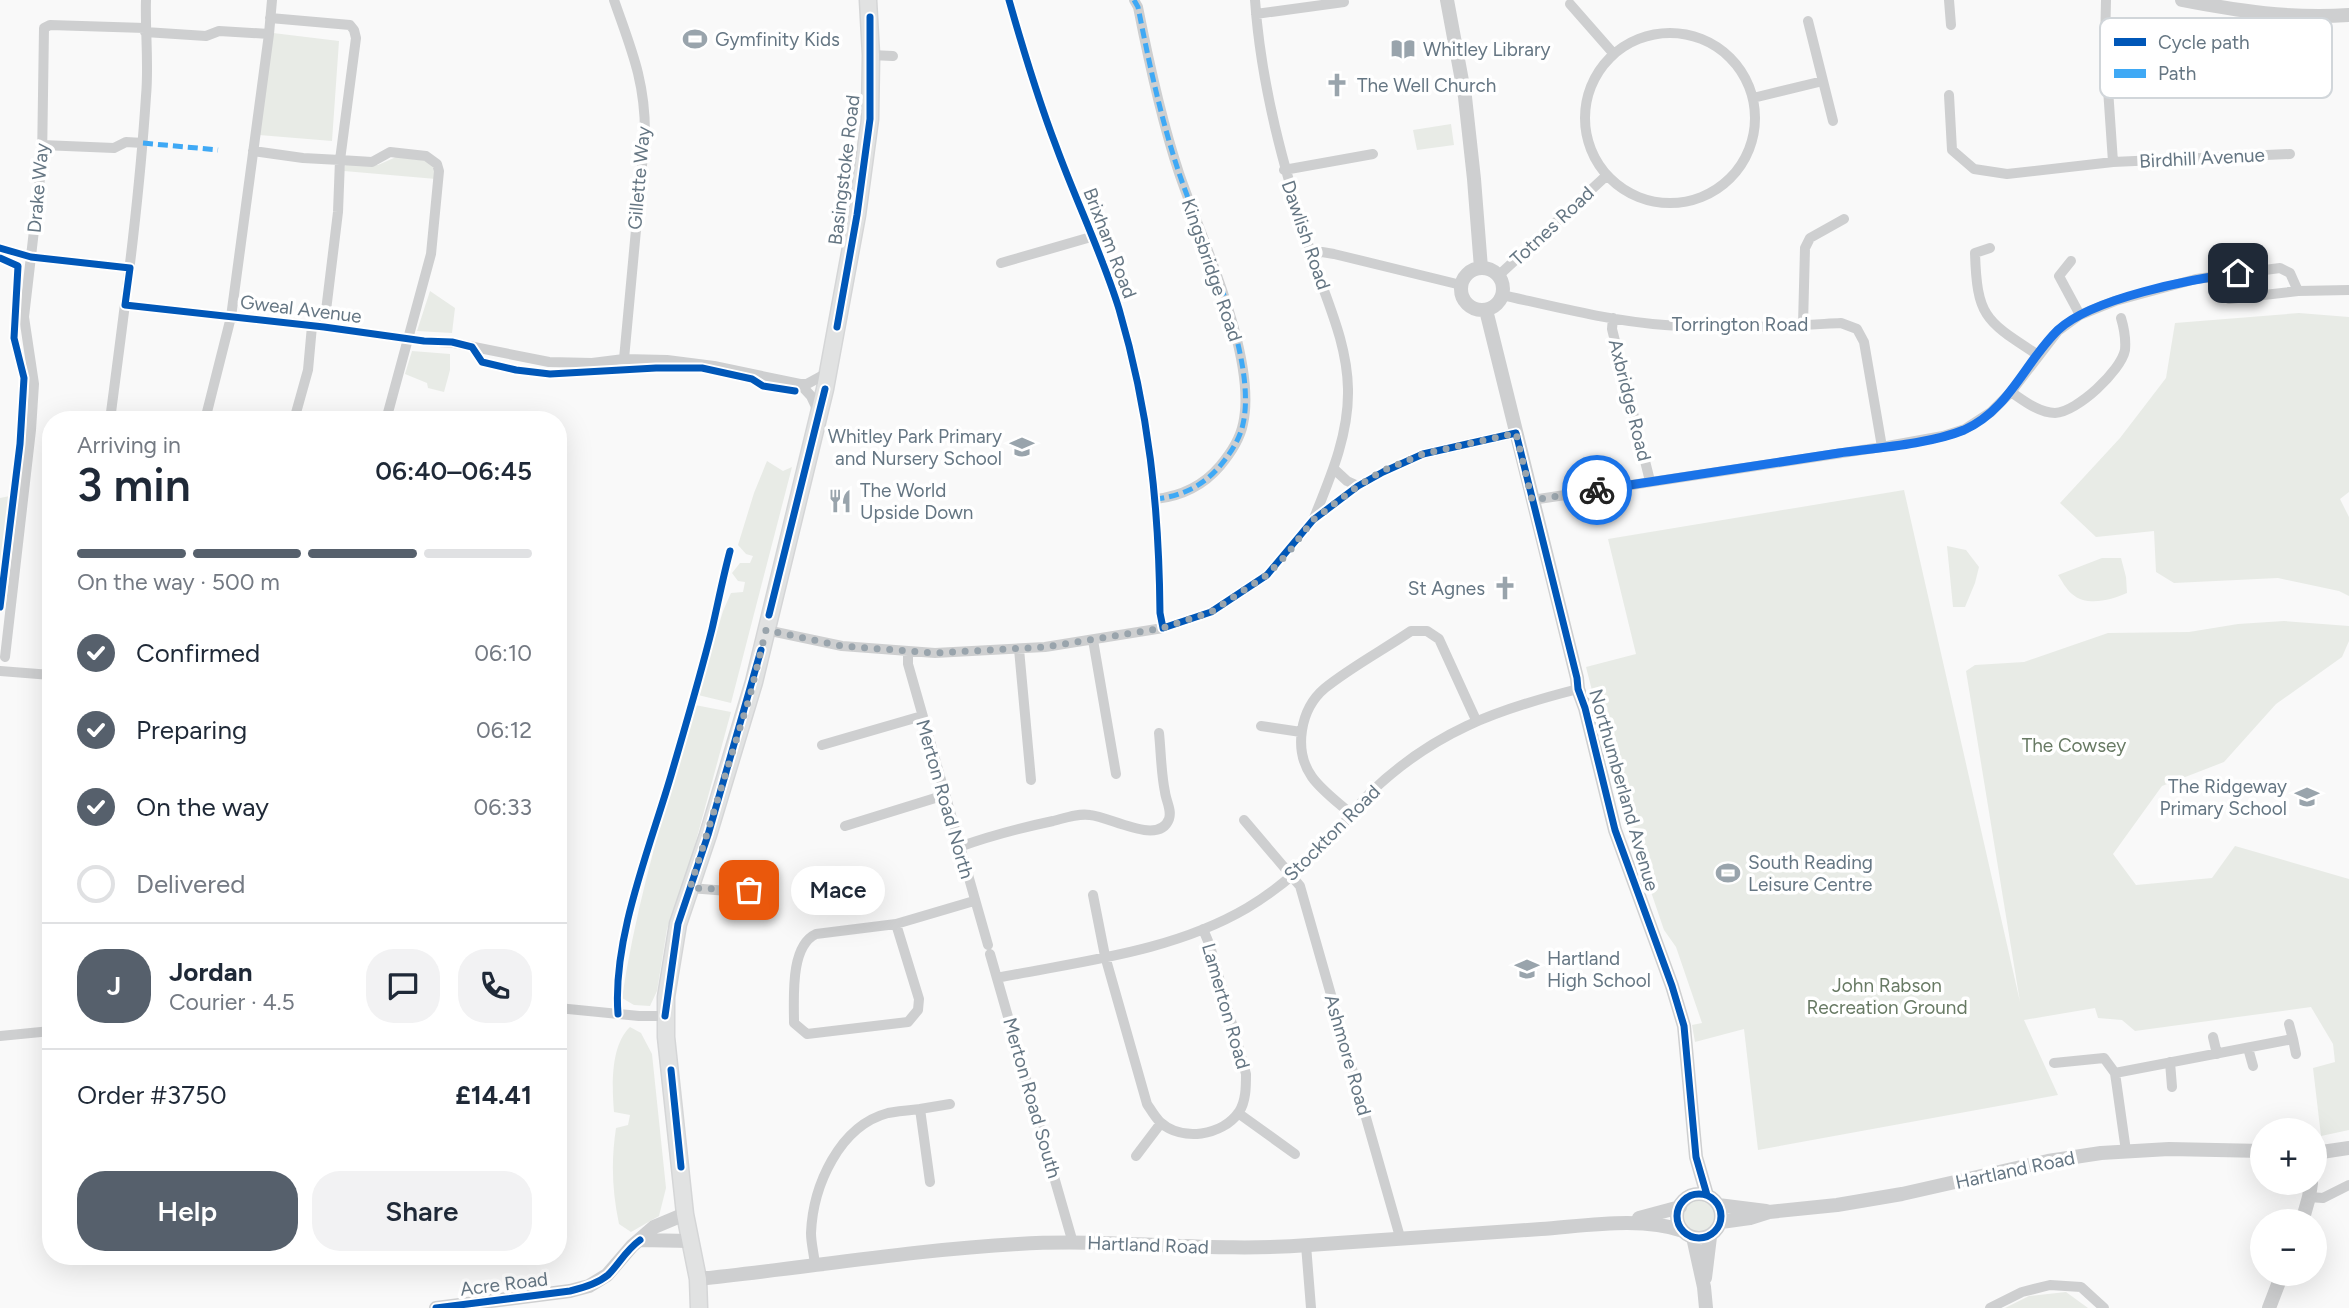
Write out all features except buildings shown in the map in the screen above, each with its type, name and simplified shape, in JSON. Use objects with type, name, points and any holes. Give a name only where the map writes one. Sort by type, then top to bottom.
[{"type":"main road","name":"Basingstoke Road","points":[[699,1308],[698,1279],[685,1214],[665,1016],[666,997],[678,924],[750,696],[829,372],[870,119],[868,0]]},
{"type":"street","points":[[111,411],[143,144],[147,92],[146,0]]},
{"type":"street","points":[[207,411],[231,317],[272,0]]},
{"type":"street","name":"Gillette Way","points":[[614,0],[637,64],[645,108],[624,359]]},
{"type":"street","name":"Brixham Road","points":[[1009,0],[1055,143],[1118,308],[1137,377],[1150,443],[1156,499],[1160,612],[1163,628]]},
{"type":"street","name":"Kingsbridge Road","points":[[1134,0],[1138,7],[1152,75],[1172,149],[1228,310],[1241,356],[1246,394],[1243,426],[1230,454],[1210,478],[1176,497],[1156,499]]},
{"type":"street","name":"Dawlish Road","points":[[1255,0],[1276,136],[1284,170],[1342,342],[1348,389],[1343,434],[1334,469],[1313,520]]},
{"type":"street","points":[[1447,0],[1466,109],[1480,268]]},
{"type":"street","points":[[1949,0],[1951,25]]},
{"type":"street","name":"Birdhill Avenue","points":[[2106,0],[2106,18]]},
{"type":"street","points":[[2182,0],[2256,14],[2323,17],[2349,15]]},
{"type":"street","points":[[1256,14],[1344,2]]},
{"type":"street","points":[[1570,4],[1613,53]]},
{"type":"street","points":[[270,18],[350,25],[356,38],[340,160],[341,173],[318,327],[297,411]]},
{"type":"street","points":[[1808,21],[1833,121]]},
{"type":"street","name":"Drake Way","points":[[5,657],[34,384],[24,327],[25,291],[42,145],[44,28],[50,25],[145,30]]},
{"type":"street","points":[[145,30],[206,36],[219,31],[269,34]]},
{"type":"street","points":[[1680,33],[1698,37],[1718,47],[1731,58],[1744,75],[1753,98],[1756,124],[1749,151],[1734,175],[1712,193],[1686,202],[1661,203],[1631,195],[1606,176],[1593,156],[1586,136],[1584,112],[1600,68],[1613,53],[1638,38],[1680,33]]},
{"type":"street","points":[[871,55],[893,56]]},
{"type":"street","points":[[1753,98],[1823,81]]},
{"type":"street","name":"Birdhill Avenue","points":[[1949,95],[1952,150],[1974,169],[2007,174],[2113,162],[2290,154]]},
{"type":"street","name":"Birdhill Avenue","points":[[2109,98],[2113,162]]},
{"type":"street","points":[[42,145],[114,148],[126,142],[143,144]]},
{"type":"street","points":[[253,151],[372,162],[390,152],[426,156],[437,164],[439,182],[431,254],[389,411]]},
{"type":"street","points":[[1284,170],[1373,154]]},
{"type":"street","name":"Totnes Road","points":[[1498,276],[1606,176]]},
{"type":"street","points":[[1803,325],[1805,248],[1810,239],[1844,219]]},
{"type":"street","points":[[1001,263],[1091,237]]},
{"type":"street","points":[[0,248],[31,257],[130,268]]},
{"type":"street","points":[[1964,250],[1975,253],[1990,248]]},
{"type":"street","points":[[1311,255],[1322,252],[1334,254],[1461,285]]},
{"type":"street","points":[[1975,253],[1976,288],[1984,311],[1997,328],[2038,355]]},
{"type":"street","points":[[2071,261],[2053,278],[2080,314]]},
{"type":"street","points":[[1480,268],[1493,271],[1503,285],[1503,295],[1496,305],[1486,310],[1473,308],[1463,299],[1461,285],[1468,274],[1480,268]]},
{"type":"street","points":[[1532,500],[1943,436],[1965,429],[1991,412],[2011,392],[2058,331],[2080,314],[2115,301],[2216,276],[2280,268],[2290,272],[2298,292]]},
{"type":"street","points":[[2216,276],[2218,289],[2229,299],[2349,290]]},
{"type":"street","name":"Torrington Road","points":[[1503,295],[1613,318],[1663,325],[1718,328],[1841,323],[1857,329],[1864,341],[1882,447]]},
{"type":"street","name":"Gweal Avenue","points":[[125,305],[454,343],[549,362],[667,360],[714,366],[800,384]]},
{"type":"street","name":"Northumberland Avenue","points":[[1486,310],[1615,830],[1637,895],[1661,953],[1684,1026],[1696,1157],[1707,1195]]},
{"type":"street","points":[[2011,392],[2041,411],[2054,413],[2070,409],[2088,397],[2112,372],[2125,352],[2121,317]]},
{"type":"street","name":"Axbridge Road","points":[[1613,318],[1612,329],[1650,481]]},
{"type":"street","points":[[800,384],[807,384],[829,372]]},
{"type":"street","points":[[800,384],[811,396],[819,414]]},
{"type":"street","points":[[766,630],[842,646],[935,653],[1019,649],[1163,628],[1211,612],[1267,575],[1313,520],[1382,471],[1423,454],[1516,433]]},
{"type":"street","points":[[1334,469],[1347,481],[1358,486]]},
{"type":"street","points":[[1352,814],[1312,777],[1302,754],[1301,733],[1306,714],[1323,690],[1411,631],[1427,631],[1438,639],[1476,720]]},
{"type":"street","points":[[1093,640],[1116,774]]},
{"type":"street","points":[[1019,649],[1031,780]]},
{"type":"street","name":"Merton Road North","points":[[908,652],[908,664],[922,716],[989,949]]},
{"type":"street","points":[[0,671],[42,674]]},
{"type":"street","name":"Stockton Road","points":[[997,978],[1153,946],[1203,929],[1247,908],[1291,877],[1370,794],[1407,760],[1476,720],[1522,703],[1578,689]]},
{"type":"street","points":[[822,745],[922,716]]},
{"type":"street","points":[[1261,726],[1301,733]]},
{"type":"street","points":[[959,848],[1004,832],[1079,815],[1101,817],[1143,831],[1163,828],[1169,818],[1169,808],[1159,733]]},
{"type":"street","points":[[1161,750],[1174,749]]},
{"type":"street","points":[[845,826],[945,795]]},
{"type":"street","name":"Ashmore Road","points":[[1244,820],[1300,886],[1400,1237]]},
{"type":"street","points":[[690,888],[728,891],[767,889],[771,877]]},
{"type":"street","points":[[1093,895],[1105,956],[1147,1104],[1161,1122],[1178,1133],[1198,1135],[1220,1128],[1238,1113],[1295,1154]]},
{"type":"street","points":[[896,924],[919,999],[918,1010],[908,1022],[807,1034],[794,1023],[794,985],[801,946],[811,936],[896,924],[974,901]]},
{"type":"street","name":"Lamerton Road","points":[[1203,929],[1246,1074],[1246,1094],[1238,1113]]},
{"type":"street","name":"Merton Road South","points":[[989,949],[1073,1243]]},
{"type":"street","points":[[567,1009],[665,1016]]},
{"type":"street","points":[[2289,1024],[2296,1054]]},
{"type":"street","points":[[0,1036],[42,1032]]},
{"type":"street","points":[[2213,1037],[2217,1054]]},
{"type":"street","points":[[2115,1073],[2293,1039]]},
{"type":"street","points":[[2248,1048],[2253,1066]]},
{"type":"street","points":[[2054,1063],[2104,1058],[2115,1073],[2126,1151]]},
{"type":"street","points":[[2170,1062],[2172,1087]]},
{"type":"street","points":[[815,1265],[811,1234],[815,1201],[826,1171],[841,1146],[858,1129],[886,1113],[950,1104]]},
{"type":"street","points":[[920,1109],[930,1182]]},
{"type":"street","points":[[1136,1156],[1161,1122]]},
{"type":"street","points":[[2327,1151],[2349,1148]]},
{"type":"street","name":"Hartland Road","points":[[1721,1222],[1769,1212],[1837,1205],[2048,1161],[2101,1153],[2169,1149],[2250,1151]]},
{"type":"street","name":"Northumberland Avenue","points":[[1684,1202],[1696,1157]]},
{"type":"street","points":[[2318,1195],[2323,1198],[2349,1185]]},
{"type":"street","points":[[1704,1287],[1710,1237],[1721,1222],[1721,1213],[1718,1205],[1707,1195],[1697,1195],[1684,1202],[1677,1223],[1688,1234],[1704,1287],[1706,1308]]},
{"type":"street","name":"Hartland Road","points":[[1599,1225],[1655,1215],[1684,1202]]},
{"type":"street","name":"Hartland Road","points":[[1718,1205],[1769,1212]]},
{"type":"street","name":"Acre Road","points":[[436,1308],[570,1292],[589,1286],[607,1275],[632,1246],[654,1227],[685,1214]]},
{"type":"street","name":"Hartland Road","points":[[698,1279],[945,1250],[1020,1244],[1150,1243],[1236,1248],[1599,1225],[1655,1224],[1670,1226],[1688,1234]]},
{"type":"street","points":[[1688,1234],[1710,1237]]},
{"type":"street","points":[[640,1240],[690,1241]]},
{"type":"street","points":[[1306,1245],[1311,1308]]},
{"type":"street","points":[[1990,1308],[2022,1292],[2050,1286],[2081,1287],[2104,1308]]},
{"type":"street","points":[[2269,1308],[2277,1286]]},
{"type":"green space","points":[[273,33],[339,41],[332,141],[259,135]]},
{"type":"green space","points":[[1451,124],[1454,145],[1417,150],[1413,130]]},
{"type":"green space","points":[[396,157],[429,161],[437,169],[436,179],[344,171],[349,164],[378,165]]},
{"type":"green space","points":[[430,291],[455,308],[452,333],[417,331]]},
{"type":"green space","points":[[2299,313],[2349,317],[2349,492],[2340,499],[2349,517],[2349,596],[2339,591],[2278,578],[2174,583],[2156,572],[2154,531],[2096,537],[2060,503],[2120,438],[2166,378],[2175,323]]},
{"type":"green space","points":[[412,351],[450,354],[450,370],[444,392],[428,388],[427,383],[405,374]]},
{"type":"green space","points":[[767,461],[783,471],[792,467],[731,703],[698,695],[723,611],[731,593],[743,592],[745,582],[738,581],[732,573],[740,563],[750,563],[753,556],[746,554],[738,545]]},
{"type":"green space","points":[[1904,490],[2020,1002],[1966,671],[1975,665],[2024,662],[2108,633],[2189,632],[2238,624],[2284,621],[2349,626],[2349,641],[2342,657],[2276,704],[2224,762],[2162,786],[2113,854],[2136,885],[2212,878],[2235,846],[2349,879],[2349,1130],[2327,1135],[2327,1118],[2319,1118],[2313,1068],[2335,1062],[2333,1044],[2311,1007],[2135,1031],[2122,1020],[2098,1018],[2095,1008],[2024,1020],[2058,1095],[1758,1150],[1744,1029],[1695,1042],[1692,1025],[1702,1023],[1676,947],[1664,930],[1621,804],[1586,667],[1636,654],[1608,539]]},
{"type":"green space","points":[[10,496],[0,575],[0,498]]},
{"type":"green space","points":[[1947,546],[1966,550],[1979,567],[1965,607],[1953,607]]},
{"type":"green space","points":[[2102,558],[2121,558],[2127,593],[2107,600],[2085,600],[2070,592],[2058,575]]},
{"type":"green space","points":[[695,705],[731,712],[687,874],[667,929],[657,991],[650,1006],[634,1005],[622,998],[628,961],[654,850]]},
{"type":"green space","points":[[630,1027],[641,1033],[652,1054],[666,1188],[659,1216],[631,1232],[619,1224],[613,1164],[616,1128],[628,1125],[630,1115],[614,1112],[614,1067],[623,1035]]},
{"type":"green space","points":[[1699,1199],[1711,1204],[1716,1216],[1711,1228],[1699,1233],[1687,1228],[1682,1216],[1687,1204]]},
{"type":"green space","points":[[2066,1292],[2088,1308],[2005,1308],[2029,1296]]},
{"type":"marked path","points":[[1134,0],[1138,7],[1173,153],[1235,333],[1245,397],[1240,435],[1220,466],[1191,489],[1156,499]]},
{"type":"marked path","points":[[143,143],[218,150]]},
{"type":"cycle path","points":[[1009,0],[1043,110],[1105,268],[1129,347],[1150,459],[1163,628],[1211,612],[1267,575],[1313,520],[1358,486],[1383,472],[1423,454],[1516,433],[1615,830],[1684,1026],[1696,1157],[1707,1195]]},
{"type":"cycle path","points":[[837,327],[857,215],[870,119],[870,17]]},
{"type":"cycle path","points":[[0,248],[31,257],[130,268],[125,305],[424,341],[452,342],[472,347],[482,362],[516,370],[550,374],[702,368],[752,379],[763,386],[795,391]]},
{"type":"cycle path","points":[[0,258],[18,266],[14,338],[24,378],[20,444],[0,607]]},
{"type":"cycle path","points":[[769,615],[825,389]]},
{"type":"cycle path","points":[[618,1014],[621,954],[627,923],[698,683],[730,551]]},
{"type":"cycle path","points":[[665,1016],[678,924],[708,835],[761,650]]},
{"type":"cycle path","points":[[671,1070],[681,1167]]},
{"type":"cycle path","points":[[1699,1194],[1715,1200],[1721,1216],[1715,1232],[1699,1238],[1683,1232],[1677,1216],[1683,1200],[1699,1194]]},
{"type":"cycle path","points":[[436,1308],[585,1287],[608,1275],[640,1240]]},
{"type":"way so far","points":[[749,890],[690,888],[750,696],[766,630],[842,646],[935,653],[1045,647],[1163,628],[1211,612],[1267,575],[1313,520],[1382,471],[1423,454],[1516,433],[1532,500],[1597,490]]},
{"type":"place","name":"Gymfinity Kids","points":[[695,39]]},
{"type":"place","name":"Whitley Library","points":[[1403,49]]},
{"type":"place","name":"The Well Church","points":[[1337,85]]},
{"type":"place","name":"Whitley Park Primary and Nursery School","points":[[1022,447]]},
{"type":"place","name":"The World Upside Down","points":[[840,501]]},
{"type":"place","name":"St Agnes","points":[[1505,588]]},
{"type":"place","name":"The Ridgeway Primary School","points":[[2307,797]]},
{"type":"place","name":"South Reading Leisure Centre","points":[[1728,873]]},
{"type":"place","name":"Mace","points":[[749,890]]},
{"type":"place","name":"Hartland High School","points":[[1527,969]]},
{"type":"route","points":[[1597,490],[1882,447],[1943,436],[1965,429],[1991,412],[2011,392],[2058,331],[2080,314],[2115,301],[2196,279],[2238,273]]},
{"type":"park label","name":"The Cowsey","points":[[2074,745]]},
{"type":"park label","name":"John Rabson Recreation Ground","points":[[1887,996]]}]
